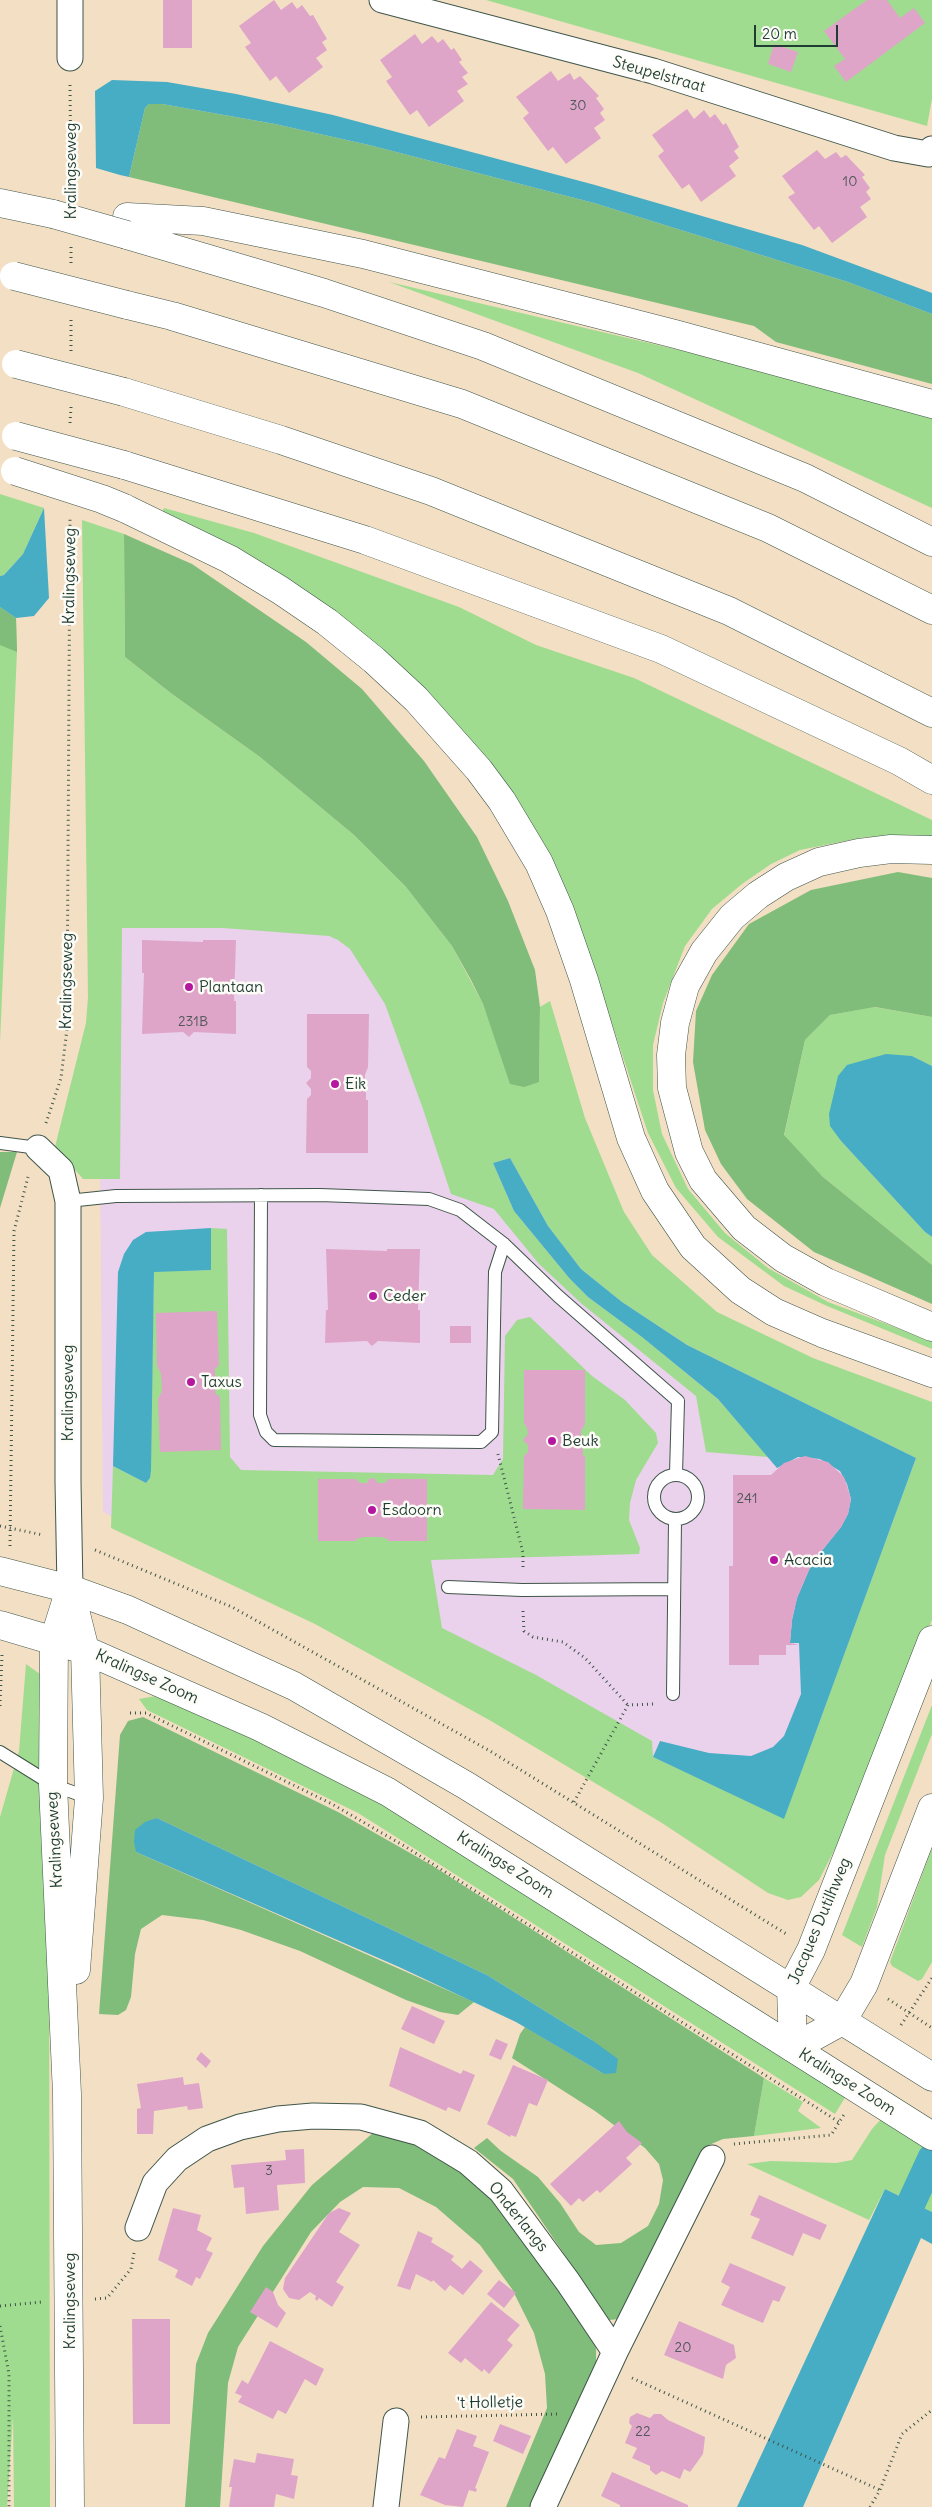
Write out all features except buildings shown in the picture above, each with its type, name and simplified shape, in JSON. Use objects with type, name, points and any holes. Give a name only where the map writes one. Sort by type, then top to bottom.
[{"type":"main road","points":[[7,204],[62,207],[127,226],[483,346],[805,478],[932,542]]},
{"type":"main road","points":[[127,226],[204,220],[363,254],[675,334],[932,404]]},
{"type":"main road","points":[[7,274],[181,318],[462,404],[768,528],[932,610]]},
{"type":"main road","points":[[8,362],[124,392],[281,440],[431,491],[729,611],[932,713]]},
{"type":"main road","points":[[8,434],[124,465],[365,540],[661,649],[899,761],[932,780]]},
{"type":"main road","points":[[8,469],[102,498],[230,559],[327,622],[374,660],[416,700],[479,770],[502,801],[542,871],[560,911],[584,980],[631,1138],[655,1191],[693,1247],[740,1290],[774,1312],[932,1373]]},
{"type":"main road","points":[[932,850],[892,849],[858,853],[819,862],[786,877],[758,895],[732,917],[704,952],[690,978],[675,1023],[672,1055],[672,1088],[689,1152],[703,1180],[744,1228],[783,1258],[826,1282],[932,1327]]},
{"type":"main road","points":[[0,1571],[70,1589],[128,1610],[294,1686],[467,1786],[932,2078]]},
{"type":"main road","name":"Kralingseweg","points":[[70,1589],[54,1640],[53,1785],[67,2094],[70,2507]]},
{"type":"main road","name":"Kralingseweg","points":[[67,2094],[89,1798],[84,1650],[70,1589]]},
{"type":"main road","name":"Kralingse Zoom","points":[[0,1625],[84,1650],[260,1727],[388,1792],[932,2136]]},
{"type":"main road","name":"Jacques Dutilhweg","points":[[793,2048],[790,1988],[811,1950],[932,1640]]},
{"type":"main road","points":[[793,2048],[842,2021],[864,1984],[932,1808]]},
{"type":"street","points":[[70,0],[70,58]]},
{"type":"street","name":"Steupelstraat","points":[[382,0],[653,72],[894,148],[928,154],[932,149]]},
{"type":"street","name":"Kralingseweg","points":[[38,1148],[61,1170],[68,1202],[70,1589]]},
{"type":"street","name":"Onderlangs","points":[[138,2228],[155,2183],[176,2159],[207,2139],[240,2127],[278,2119],[313,2116],[361,2117],[420,2133],[468,2162],[501,2191],[568,2282],[615,2352]]},
{"type":"street","points":[[543,2507],[615,2352],[712,2158]]},
{"type":"street","points":[[386,2507],[396,2421]]},
{"type":"lane","points":[[0,1143],[38,1148]]},
{"type":"lane","points":[[261,1195],[260,1416],[266,1432],[274,1440],[482,1442],[492,1432],[495,1272],[504,1244]]},
{"type":"lane","points":[[68,1202],[116,1196],[261,1195],[429,1199],[460,1210],[504,1244],[558,1296],[678,1401],[676,1474]]},
{"type":"lane","points":[[676,1474],[692,1481],[697,1488],[698,1497],[697,1506],[692,1513],[675,1520],[660,1513],[653,1496],[660,1480],[676,1474]]},
{"type":"lane","points":[[673,1694],[675,1520]]},
{"type":"lane","points":[[448,1587],[522,1590],[674,1589]]},
{"type":"lane","points":[[0,1752],[53,1785],[89,1798]]},
{"type":"path","name":"Kralingseweg","points":[[62,207],[70,58]]},
{"type":"path","name":"Kralingseweg","points":[[71,240],[71,269]]},
{"type":"path","points":[[70,357],[71,318]]},
{"type":"path","points":[[70,397],[70,426]]},
{"type":"path","name":"Kralingseweg","points":[[9,1527],[14,1231],[23,1193],[61,1078],[67,1029],[70,515]]},
{"type":"path","points":[[0,1526],[100,1551],[232,1607],[490,1751],[775,1927]]},
{"type":"path","points":[[574,1802],[628,1704],[661,1704],[673,1694]]},
{"type":"path","points":[[130,1713],[146,1713],[332,1804],[406,1847],[839,2122],[831,2135],[727,2145],[712,2158]]},
{"type":"path","points":[[932,1978],[909,2013],[932,2028]]},
{"type":"path","points":[[0,2326],[9,2374],[9,2507]]},
{"type":"path","points":[[632,2378],[880,2490]]},
{"type":"path","points":[[870,2507],[880,2490],[902,2434],[932,2410]]},
{"type":"path","name":"'t Holletje","points":[[396,2421],[416,2417],[586,2413]]},
{"type":"shaded area","points":[[96,684],[141,691],[634,1294],[932,1442],[772,1861],[103,1512]]},
{"type":"green space","points":[[486,0],[932,0],[932,99],[927,126]]},
{"type":"green space","points":[[149,104],[162,104],[275,124],[369,145],[594,203],[848,282],[932,314],[932,384],[776,342],[754,326],[129,177],[145,108]]},
{"type":"green space","points":[[389,282],[777,373],[932,418],[932,508],[638,373]]},
{"type":"green space","points":[[0,494],[44,508],[23,554],[4,575],[0,576]]},
{"type":"green space","points":[[164,508],[254,533],[459,607],[536,645],[634,678],[932,820],[932,838],[914,836],[865,837],[800,850],[771,864],[742,884],[712,909],[685,946],[663,1003],[653,1045],[653,1090],[662,1134],[688,1189],[725,1233],[768,1268],[828,1302],[932,1341],[932,1349],[827,1306],[784,1286],[718,1237],[676,1188],[648,1133],[595,972],[472,741],[162,513]]},
{"type":"green space","points":[[82,520],[124,534],[125,657],[172,694],[260,757],[354,835],[406,887],[452,946],[483,1004],[494,1035],[539,1082],[540,1007],[550,1001],[585,1118],[624,1212],[652,1255],[717,1312],[813,1358],[932,1402],[932,1620],[839,1841],[819,1880],[801,1897],[788,1900],[768,1893],[662,1823],[491,1721],[315,1624],[111,1528],[113,1466],[146,1483],[150,1478],[154,1271],[211,1270],[211,1228],[227,1229],[230,1457],[241,1470],[493,1475],[503,1459],[505,1336],[517,1320],[530,1317],[592,1376],[625,1400],[656,1433],[658,1443],[636,1480],[630,1503],[629,1520],[640,1548],[639,1554],[431,1560],[442,1628],[536,1675],[652,1741],[653,1757],[784,1818],[916,1458],[687,1345],[622,1302],[581,1269],[548,1226],[510,1158],[493,1163],[514,1211],[570,1279],[588,1297],[642,1337],[718,1399],[768,1457],[706,1452],[696,1396],[582,1304],[539,1264],[494,1209],[451,1194],[385,1004],[350,949],[329,936],[223,928],[122,928],[120,1179],[83,1179],[55,1147],[86,1023],[88,997]]},
{"type":"green space","points":[[124,534],[192,564],[306,642],[362,689],[424,761],[477,837],[508,901],[535,970],[540,1007],[539,1082],[524,1087],[510,1084],[483,1004],[471,980],[452,946],[406,887],[354,835],[260,757],[172,694],[125,657]]},
{"type":"green space","points":[[0,607],[16,618],[17,652],[0,1042]]},
{"type":"green space","points":[[0,607],[16,618],[17,652],[0,645]]},
{"type":"green space","points":[[898,872],[932,878],[932,1017],[875,1007],[830,1015],[805,1040],[784,1135],[823,1177],[932,1265],[932,1304],[814,1252],[747,1199],[721,1164],[705,1130],[693,1062],[696,1011],[712,975],[749,924],[811,890]]},
{"type":"green space","points":[[874,1007],[932,1017],[932,1066],[912,1056],[831,1126],[841,1141],[925,1232],[932,1237],[932,1265],[823,1177],[784,1136],[805,1040],[830,1015]]},
{"type":"green space","points":[[0,1152],[17,1152],[0,1208]]},
{"type":"green space","points":[[26,1664],[40,1674],[49,1939],[50,2507],[14,2507],[13,2416],[7,2507],[0,2507],[0,1817],[19,1751]]},
{"type":"green space","points":[[156,1696],[332,1774],[466,1853],[846,2096],[835,2114],[358,1813],[147,1710],[139,1699]]},
{"type":"green space","points":[[932,1705],[932,1734],[885,1855],[877,1907],[862,1947],[842,1935]]},
{"type":"green space","points":[[143,1717],[338,1812],[433,1866],[764,2078],[754,2136],[723,2139],[709,2145],[619,2319],[609,2320],[513,2179],[474,2148],[487,2138],[501,2151],[538,2177],[560,2203],[579,2232],[596,2245],[621,2243],[648,2226],[659,2204],[663,2180],[659,2164],[645,2148],[595,2111],[512,2058],[520,2034],[525,2027],[604,2074],[592,2040],[487,1975],[157,1818],[136,1852],[474,2002],[458,2015],[440,2012],[406,2000],[300,1951],[241,1930],[203,1920],[162,1915],[141,1929],[135,1954],[131,1997],[126,2010],[118,2015],[99,2014],[120,1735],[128,1721]]},
{"type":"green space","points":[[932,1848],[932,1962],[922,1979],[918,1981],[892,1966],[890,1962]]},
{"type":"green space","points":[[764,2078],[803,2102],[798,2111],[821,2128],[754,2136]]},
{"type":"green space","points":[[882,2118],[932,2151],[932,2212],[885,2189],[869,2220],[747,2164],[771,2161],[836,2163],[852,2160],[872,2129]]},
{"type":"green space","points":[[373,2133],[397,2137],[422,2147],[464,2173],[496,2201],[586,2328],[596,2348],[596,2370],[531,2507],[506,2507],[547,2408],[545,2374],[534,2333],[512,2289],[480,2245],[436,2207],[399,2188],[363,2187],[340,2202],[311,2232],[238,2347],[228,2383],[220,2507],[185,2507],[196,2364],[208,2333],[263,2246],[312,2185]]},
{"type":"water","points":[[112,80],[167,82],[236,94],[333,115],[595,185],[802,245],[932,293],[932,314],[848,282],[594,203],[369,145],[275,124],[162,104],[149,104],[145,108],[129,177],[120,175],[96,168],[95,91]]},
{"type":"water","points":[[44,508],[49,598],[34,616],[16,618],[0,607],[0,576],[4,575],[23,554]]},
{"type":"water","points":[[886,1054],[912,1056],[932,1066],[932,1237],[925,1232],[841,1141],[830,1126],[829,1114],[838,1076],[847,1065]]},
{"type":"water","points":[[510,1158],[548,1226],[581,1269],[622,1302],[687,1345],[916,1458],[784,1819],[653,1757],[660,1741],[709,1753],[751,1756],[773,1747],[784,1736],[801,1694],[799,1643],[790,1643],[792,1620],[797,1598],[812,1563],[841,1527],[848,1514],[851,1499],[847,1484],[840,1471],[820,1459],[798,1457],[777,1468],[718,1399],[642,1337],[588,1297],[570,1279],[514,1211],[493,1163]]},
{"type":"water","points":[[211,1228],[211,1270],[154,1272],[151,1470],[150,1478],[146,1483],[113,1466],[118,1272],[124,1254],[133,1240],[146,1232]]},
{"type":"water","points":[[157,1818],[487,1975],[592,2040],[618,2059],[616,2073],[604,2074],[516,2022],[399,1967],[136,1852],[134,1842],[135,1830],[145,1822]]},
{"type":"water","points":[[885,2189],[932,2212],[932,2244],[921,2238],[803,2507],[737,2507]]},
{"type":"waterway","points":[[895,2238],[932,2158]]},
{"type":"place","name":"Plantaan","points":[[189,987]]},
{"type":"place","name":"Eik","points":[[335,1084]]},
{"type":"place","name":"Ceder","points":[[373,1296]]},
{"type":"place","name":"Taxus","points":[[191,1382]]},
{"type":"place","name":"Beuk","points":[[552,1441]]},
{"type":"place","name":"Esdoorn","points":[[372,1510]]},
{"type":"place","name":"Acacia","points":[[774,1560]]}]
